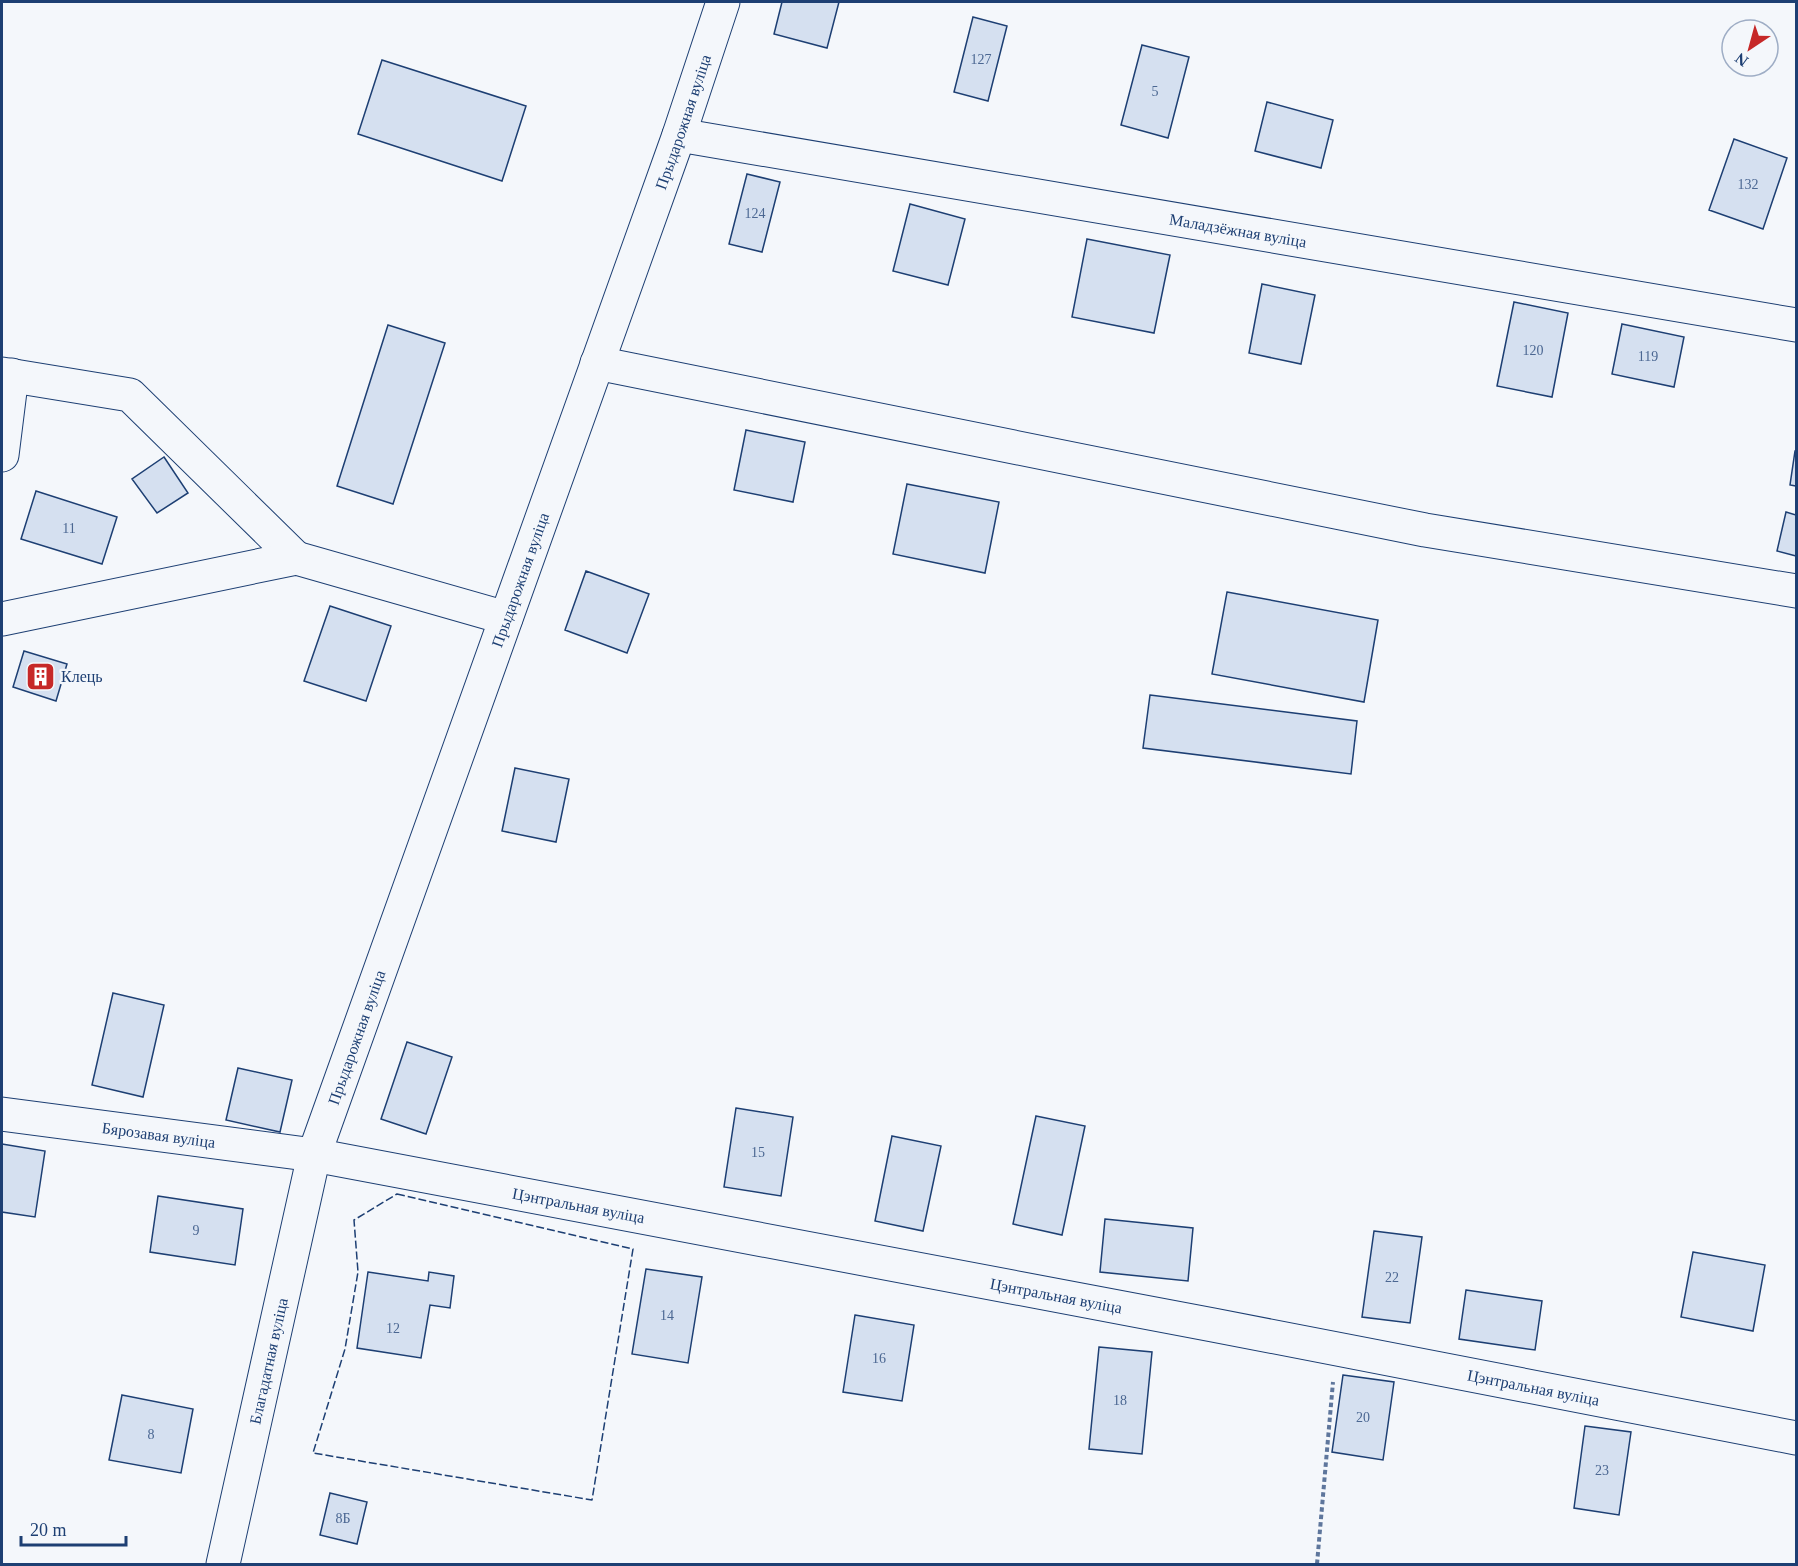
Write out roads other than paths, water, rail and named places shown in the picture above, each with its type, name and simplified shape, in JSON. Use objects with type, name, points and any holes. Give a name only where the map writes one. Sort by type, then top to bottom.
[{"type":"street","name":"Прыдарожная вуліца","points":[[314,1155],[679,135],[723,2]]},
{"type":"street","name":"Маладзёжная вуліца","points":[[679,135],[1797,325]]},
{"type":"street","points":[[597,363],[1425,530],[1797,591]]},
{"type":"street","points":[[2,455],[7,374],[130,395],[296,558]]},
{"type":"street","points":[[2,619],[296,558],[506,618]]},
{"type":"street","name":"Бярозавая вуліца","points":[[2,1114],[314,1155]]},
{"type":"street","name":"Цэнтральная вуліца","points":[[314,1155],[1797,1438]]},
{"type":"street","name":"Благадатная вуліца","points":[[223,1564],[314,1155]]},
{"type":"place","name":"Клець","points":[[40,676]]}]
